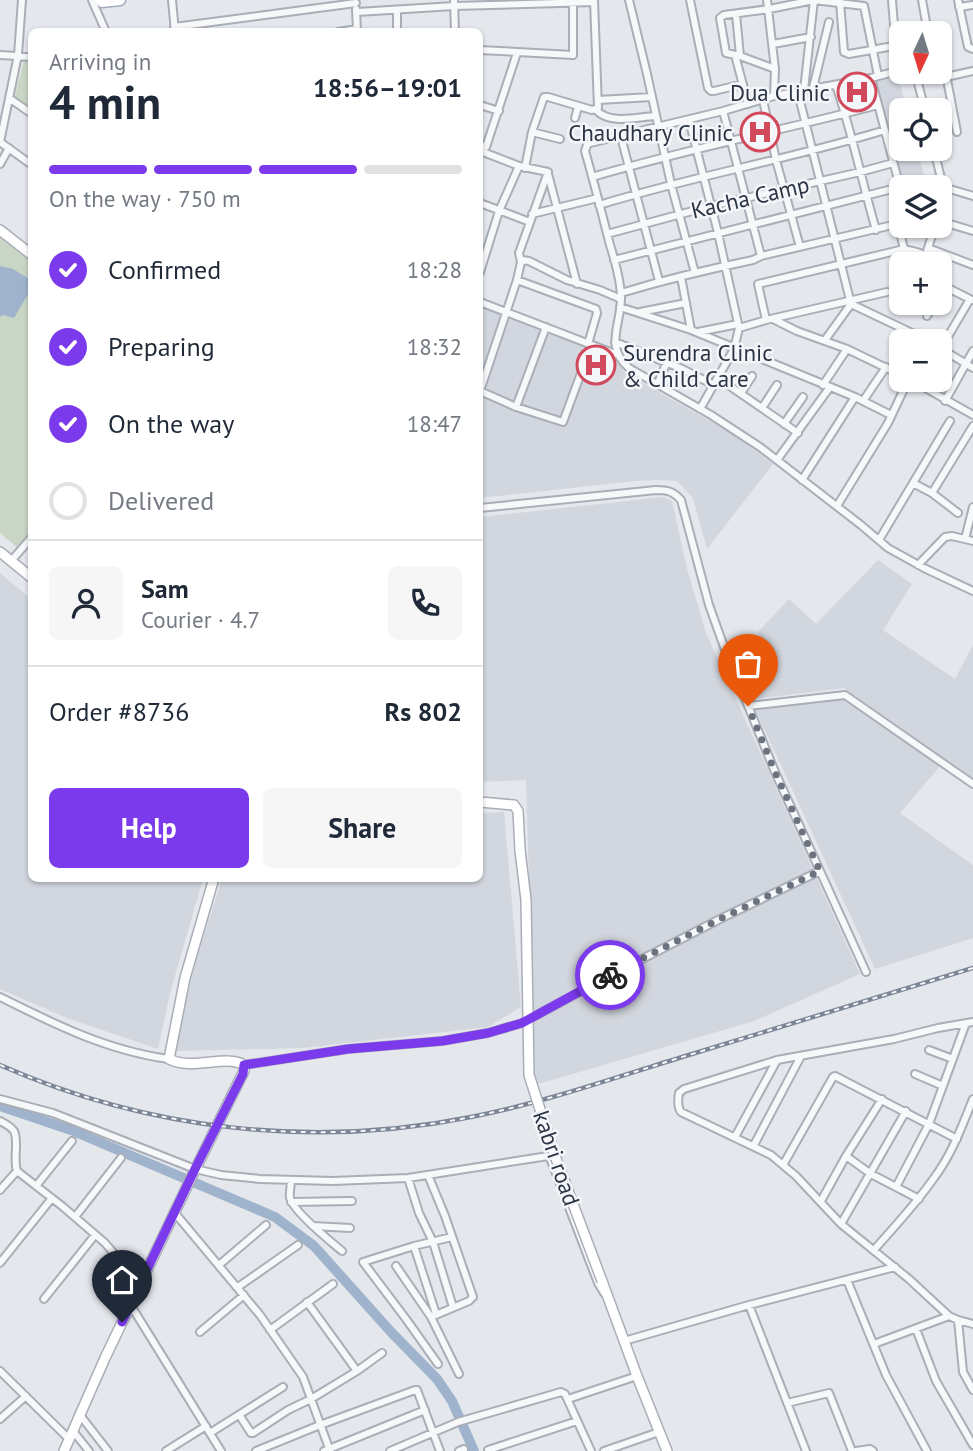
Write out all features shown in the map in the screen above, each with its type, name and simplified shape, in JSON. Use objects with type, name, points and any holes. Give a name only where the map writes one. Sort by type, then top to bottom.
[{"type":"main road","points":[[100,0],[120,0]]},
{"type":"street","points":[[22,0],[18,55],[0,142],[28,162]]},
{"type":"street","points":[[92,0],[104,28]]},
{"type":"street","points":[[172,0],[175,28]]},
{"type":"street","points":[[629,0],[671,184],[695,274]]},
{"type":"street","points":[[690,0],[708,88],[714,91],[743,84]]},
{"type":"street","points":[[767,0],[775,69],[774,96]]},
{"type":"street","points":[[814,0],[811,37],[801,92],[812,149],[850,302],[825,340]]},
{"type":"street","points":[[775,69],[726,53],[720,18],[769,9],[789,2],[814,0],[864,6],[878,105],[896,175]]},
{"type":"street","points":[[892,0],[894,21]]},
{"type":"street","points":[[922,0],[926,21]]},
{"type":"street","points":[[357,12],[454,3],[573,4],[594,1],[598,100],[596,110]]},
{"type":"street","points":[[182,28],[356,2],[357,28]]},
{"type":"street","points":[[840,2],[844,52],[849,54],[889,49]]},
{"type":"street","points":[[454,3],[455,28]]},
{"type":"street","points":[[973,5],[959,3],[968,47],[973,49]]},
{"type":"street","points":[[483,50],[573,55],[573,4]]},
{"type":"street","points":[[397,10],[397,28]]},
{"type":"street","points":[[736,14],[738,56],[748,104]]},
{"type":"street","points":[[813,88],[829,22]]},
{"type":"street","points":[[773,44],[811,37]]},
{"type":"street","points":[[483,148],[499,111],[517,53]]},
{"type":"street","points":[[0,55],[28,56]]},
{"type":"street","points":[[952,76],[973,71]]},
{"type":"street","points":[[889,73],[774,96],[587,145],[585,151],[614,260],[621,300],[615,327],[615,342],[618,355],[629,368],[727,425],[777,460],[888,548],[973,591]]},
{"type":"street","points":[[947,84],[957,132]]},
{"type":"street","points":[[836,85],[876,230]]},
{"type":"street","points":[[483,262],[499,211],[522,167],[544,97],[596,110],[608,118],[655,116]]},
{"type":"street","points":[[598,100],[652,97]]},
{"type":"street","points":[[9,98],[28,111]]},
{"type":"street","points":[[762,100],[800,247]]},
{"type":"street","points":[[592,177],[665,156],[878,105]]},
{"type":"street","points":[[483,106],[499,111]]},
{"type":"street","points":[[575,118],[578,107]]},
{"type":"street","points":[[723,111],[761,256]]},
{"type":"street","points":[[689,120],[726,266],[738,326],[734,349],[701,409]]},
{"type":"street","points":[[532,214],[635,194],[885,130]]},
{"type":"street","points":[[532,132],[560,139]]},
{"type":"street","points":[[621,137],[659,281]]},
{"type":"street","points":[[0,164],[9,148]]},
{"type":"street","points":[[483,150],[522,167],[548,172]]},
{"type":"street","name":"Kacha Camp","points":[[607,234],[746,197],[893,163]]},
{"type":"street","points":[[548,172],[577,284]]},
{"type":"street","points":[[483,382],[517,280],[521,260],[518,255],[548,172]]},
{"type":"street","points":[[952,190],[973,196]]},
{"type":"street","points":[[614,260],[889,191]]},
{"type":"street","points":[[483,204],[530,222]]},
{"type":"street","points":[[952,225],[973,232]]},
{"type":"street","points":[[621,300],[659,281],[889,227]]},
{"type":"street","points":[[0,230],[28,251]]},
{"type":"street","points":[[902,238],[904,249]]},
{"type":"street","points":[[927,252],[931,238]]},
{"type":"street","points":[[928,248],[973,265]]},
{"type":"street","points":[[889,369],[769,319],[758,285],[904,249],[913,252]]},
{"type":"street","points":[[521,260],[532,262],[577,284],[600,290],[621,300],[638,313],[694,331],[855,397],[891,415]]},
{"type":"street","points":[[681,277],[694,331]]},
{"type":"street","points":[[483,392],[516,407],[564,421],[590,345],[596,309],[517,280]]},
{"type":"street","points":[[952,290],[972,300],[952,331]]},
{"type":"street","points":[[694,331],[738,326],[887,292]]},
{"type":"street","points":[[850,302],[905,329]]},
{"type":"street","points":[[483,303],[618,355]]},
{"type":"street","points":[[638,313],[686,303]]},
{"type":"street","points":[[516,407],[546,327]]},
{"type":"street","points":[[615,342],[741,393],[798,433]]},
{"type":"street","points":[[777,460],[798,433],[847,349]]},
{"type":"street","points":[[945,401],[973,351]]},
{"type":"street","points":[[952,355],[973,368]]},
{"type":"street","points":[[657,385],[667,362]]},
{"type":"street","points":[[863,401],[886,367]]},
{"type":"street","points":[[741,393],[752,376]]},
{"type":"street","points":[[762,408],[777,385]]},
{"type":"street","points":[[836,506],[902,392]]},
{"type":"street","points":[[935,392],[945,401],[973,415]]},
{"type":"street","points":[[784,425],[803,397]]},
{"type":"street","points":[[802,480],[855,397]]},
{"type":"street","points":[[878,540],[950,421]]},
{"type":"street","points":[[932,493],[973,426]]},
{"type":"street","points":[[913,483],[932,493],[958,513]]},
{"type":"street","points":[[483,508],[656,490],[668,490],[676,494],[683,503],[709,605],[748,706],[866,972]]},
{"type":"street","points":[[918,565],[945,537],[969,540],[973,507]]},
{"type":"street","points":[[11,561],[28,542]]},
{"type":"street","points":[[0,552],[28,575]]},
{"type":"street","points":[[748,706],[845,695],[973,784]]},
{"type":"street","name":"kabri road","points":[[483,802],[514,805],[517,811],[526,900],[529,1075],[553,1149],[636,1376],[667,1451]]},
{"type":"street","points":[[0,997],[96,1041],[187,1064],[236,1062],[244,1065],[348,1049],[442,1041],[488,1033],[522,1023],[608,975],[820,871]]},
{"type":"street","points":[[169,1059],[185,978],[214,882]]},
{"type":"street","points":[[969,1023],[777,1060],[684,1089],[679,1093],[680,1111],[771,1155],[821,1201],[841,1224],[895,1267],[949,1316],[973,1324]]},
{"type":"street","points":[[896,1187],[929,1124],[969,1023]]},
{"type":"street","points":[[929,1050],[953,1059]]},
{"type":"street","points":[[754,1145],[801,1056]]},
{"type":"street","points":[[735,1137],[777,1060]]},
{"type":"street","points":[[68,1444],[130,1304],[243,1074],[244,1065]]},
{"type":"street","points":[[915,1074],[943,1086]]},
{"type":"street","points":[[783,1164],[834,1076],[957,1139]]},
{"type":"street","points":[[0,1099],[52,1112],[194,1172],[220,1175],[291,1181],[408,1178],[548,1156],[598,1283],[608,1297]]},
{"type":"street","points":[[821,1201],[882,1099]]},
{"type":"street","points":[[874,1250],[936,1177],[957,1139],[973,1099]]},
{"type":"street","points":[[841,1224],[906,1111]]},
{"type":"street","points":[[0,1121],[15,1133],[17,1171],[105,1243],[140,1284]]},
{"type":"street","points":[[36,1186],[72,1141]]},
{"type":"street","points":[[846,1156],[871,1174],[919,1199]]},
{"type":"street","points":[[75,1217],[121,1158]]},
{"type":"street","points":[[0,1190],[17,1171]]},
{"type":"street","points":[[428,1175],[473,1297],[434,1316]]},
{"type":"street","points":[[408,1178],[419,1213],[433,1242],[453,1307]]},
{"type":"street","points":[[291,1181],[291,1202],[342,1251]]},
{"type":"street","points":[[0,1263],[52,1198]]},
{"type":"street","points":[[291,1202],[352,1201]]},
{"type":"street","points":[[174,1212],[238,1287],[303,1377],[328,1450],[425,1410]]},
{"type":"street","points":[[219,1265],[265,1225]]},
{"type":"street","points":[[313,1226],[350,1228]]},
{"type":"street","points":[[44,1299],[95,1235]]},
{"type":"street","points":[[438,1364],[363,1263],[364,1260],[452,1237]]},
{"type":"street","points":[[238,1287],[298,1245]]},
{"type":"street","points":[[415,1246],[434,1316],[458,1374]]},
{"type":"street","points":[[396,1265],[434,1316]]},
{"type":"street","points":[[624,1341],[895,1267]]},
{"type":"street","points":[[847,1280],[893,1390],[927,1451]]},
{"type":"street","points":[[270,1330],[333,1284]]},
{"type":"street","points":[[200,1332],[244,1295]]},
{"type":"street","points":[[307,1302],[358,1371]]},
{"type":"street","points":[[130,1304],[221,1451]]},
{"type":"street","points":[[749,1305],[806,1451]]},
{"type":"street","points":[[874,1344],[949,1316]]},
{"type":"street","points":[[958,1320],[963,1371],[973,1390]]},
{"type":"street","points":[[916,1329],[936,1381],[973,1446],[965,1451]]},
{"type":"street","points":[[240,1416],[253,1433],[358,1371],[382,1353]]},
{"type":"street","points":[[0,1371],[68,1444],[89,1451]]},
{"type":"street","points":[[568,1399],[636,1376]]},
{"type":"street","points":[[166,1451],[240,1416],[283,1387]]},
{"type":"street","points":[[256,1451],[415,1390],[440,1451]]},
{"type":"street","points":[[390,1451],[458,1422],[561,1391],[568,1399],[591,1451]]},
{"type":"street","points":[[787,1403],[829,1393],[854,1451],[873,1451]]},
{"type":"street","points":[[0,1419],[26,1396]]},
{"type":"street","points":[[80,1415],[108,1451]]},
{"type":"street","points":[[488,1451],[577,1421]]},
{"type":"street","points":[[604,1451],[659,1432]]},
{"type":"street","points":[[517,1441],[520,1451]]},
{"type":"shaded area","points":[[889,71],[889,84],[900,84],[904,98],[889,98],[889,137],[873,75]]},
{"type":"shaded area","points":[[895,161],[920,161],[924,175],[899,175]]},
{"type":"shaded area","points":[[483,306],[612,356],[625,373],[733,434],[773,464],[707,549],[693,498],[677,481],[635,481],[483,498]]},
{"type":"shaded area","points":[[664,497],[672,501],[687,569],[706,633],[860,974],[754,1021],[535,1085],[526,780],[483,782],[483,517]]},
{"type":"shaded area","points":[[878,560],[912,584],[883,630],[955,679],[973,645],[973,778],[844,688],[754,699],[748,688],[772,649],[757,633],[789,599],[816,624]]},
{"type":"shaded area","points":[[0,573],[28,596],[28,882],[202,882],[170,993],[158,1049],[67,1018],[0,989]]},
{"type":"shaded area","points":[[845,699],[941,765],[900,813],[973,865],[973,938],[875,969],[755,709]]},
{"type":"shaded area","points":[[504,812],[521,1007],[488,1027],[303,1048],[174,1051],[196,960],[221,882],[483,882],[483,813]]},
{"type":"green space","points":[[24,60],[28,61],[28,110],[14,100]]},
{"type":"green space","points":[[0,234],[28,257],[28,539],[19,549],[0,533]]},
{"type":"water","points":[[0,266],[13,269],[28,278],[28,294],[14,318],[3,315],[0,317]]},
{"type":"waterway","points":[[0,1106],[71,1130],[275,1217],[314,1246],[437,1379],[452,1401],[474,1451]]},
{"type":"railway","points":[[0,1065],[56,1087],[114,1105],[231,1127],[291,1132],[351,1132],[411,1127],[471,1117],[550,1098],[973,968]]},
{"type":"way so far","points":[[610,975],[820,871],[748,706]]},
{"type":"place","name":"Dua Clinic","points":[[857,92]]},
{"type":"place","name":"Chaudhary Clinic","points":[[760,132]]},
{"type":"place","name":"Surendra Clinic & Child Care","points":[[596,365]]},
{"type":"route","points":[[122,1322],[243,1074],[244,1065],[348,1049],[442,1041],[488,1033],[522,1023],[610,975]]}]
